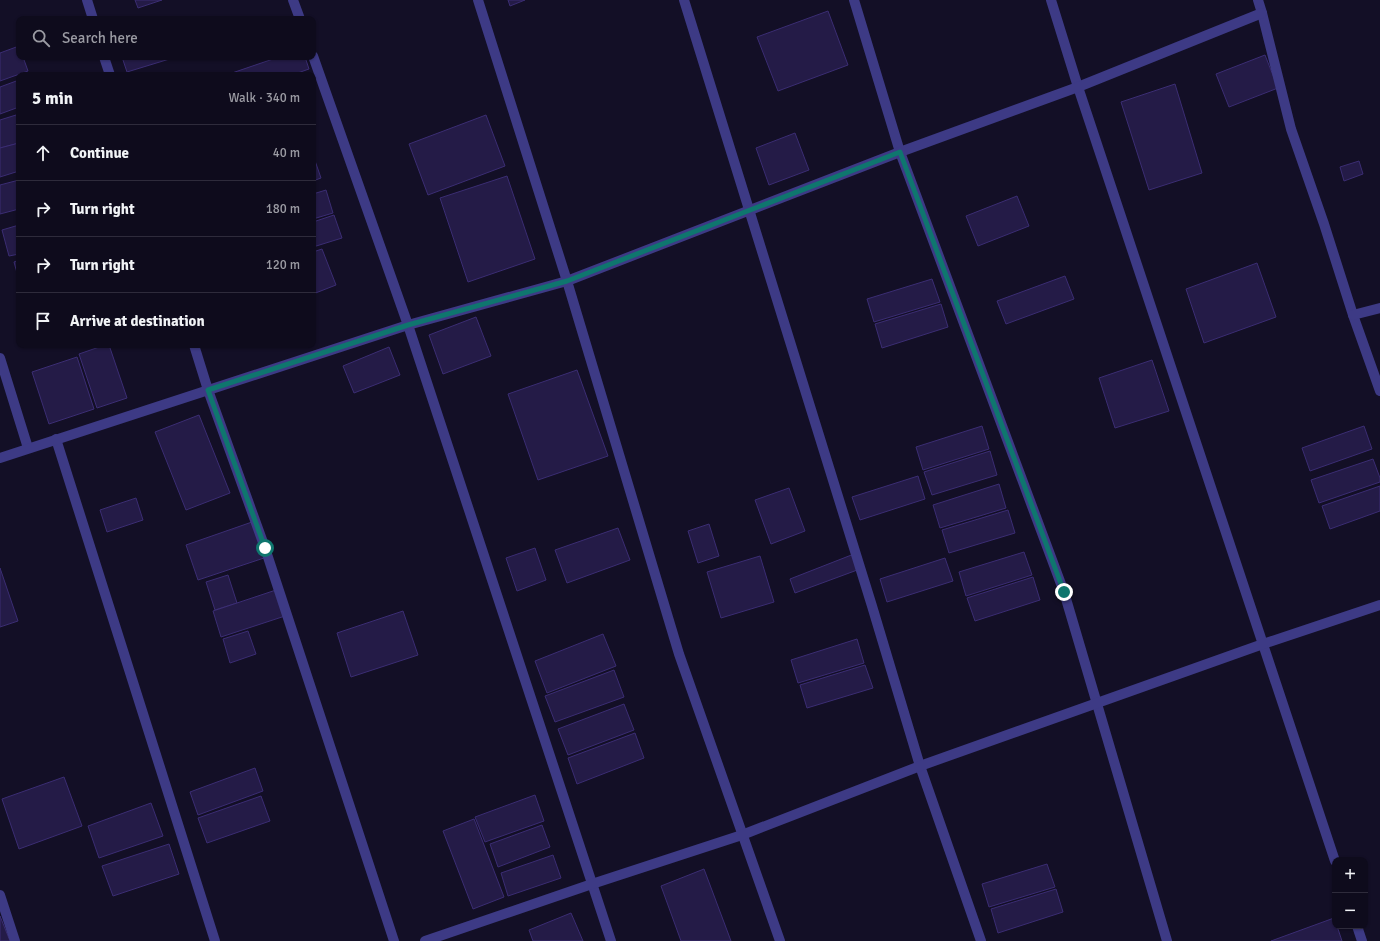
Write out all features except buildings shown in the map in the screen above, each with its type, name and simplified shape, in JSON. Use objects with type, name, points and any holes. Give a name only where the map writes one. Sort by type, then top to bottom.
[{"type":"street","points":[[87,0],[92,16]]},
{"type":"street","points":[[293,0],[299,16]]},
{"type":"street","points":[[478,0],[567,281],[680,654],[780,941]]},
{"type":"street","points":[[684,0],[748,211],[872,606],[920,766],[981,941]]},
{"type":"street","points":[[854,0],[900,152],[1064,592],[1167,941]]},
{"type":"street","points":[[1052,0],[1078,87],[1334,857]]},
{"type":"street","points":[[1258,0],[1291,129],[1380,391]]},
{"type":"street","points":[[0,458],[408,325],[567,281],[900,152],[1078,87],[1262,13]]},
{"type":"street","points":[[105,60],[109,72]]},
{"type":"street","points":[[314,60],[408,325],[610,941]]},
{"type":"street","points":[[1353,315],[1380,308]]},
{"type":"street","points":[[195,348],[208,390],[265,548],[394,941]]},
{"type":"street","points":[[0,358],[28,448]]},
{"type":"street","points":[[56,439],[215,941]]},
{"type":"street","points":[[425,941],[742,835],[920,766],[1263,644],[1380,605]]},
{"type":"street","points":[[0,895],[15,941]]},
{"type":"street","points":[[1358,929],[1362,941]]},
{"type":"route","points":[[265,548],[208,390],[408,325],[567,281],[900,152],[1064,592]]}]
